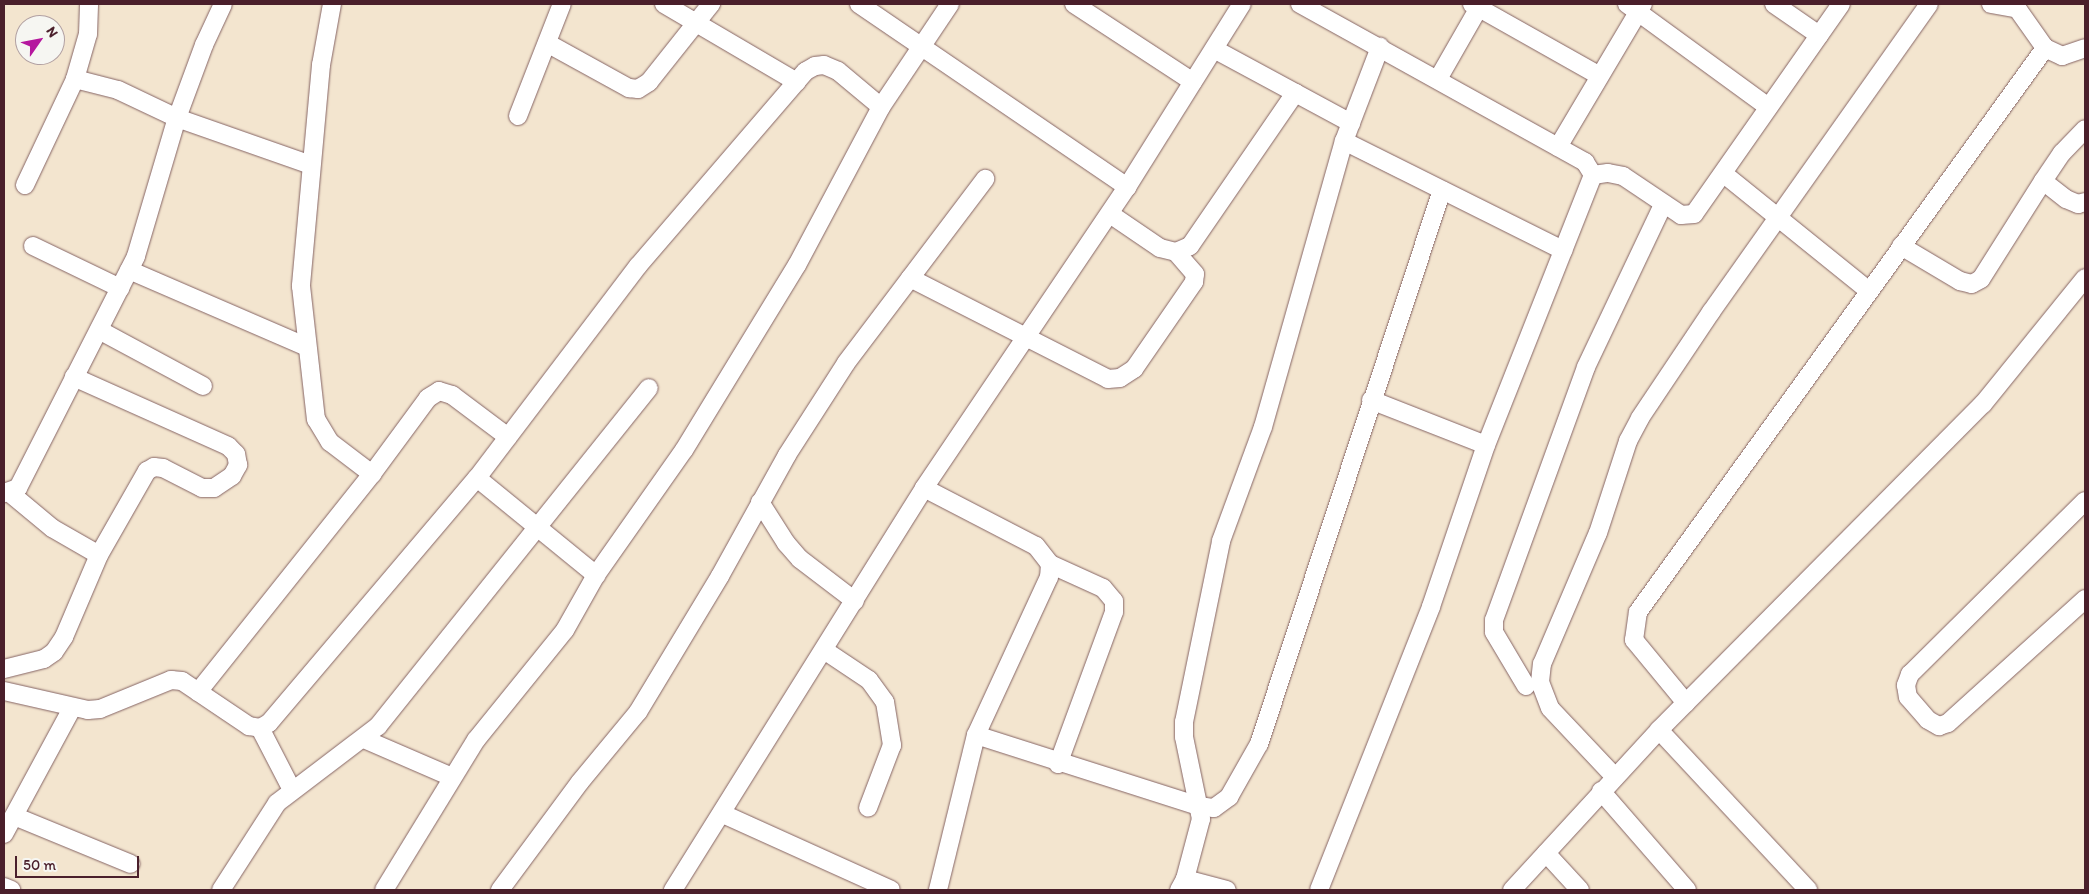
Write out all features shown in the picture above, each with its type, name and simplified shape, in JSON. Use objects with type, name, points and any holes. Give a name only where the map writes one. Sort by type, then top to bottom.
[{"type":"street","points":[[25,185],[75,79],[88,34],[89,4]]},
{"type":"street","points":[[98,554],[52,528],[7,493],[18,488],[136,256],[177,118],[223,4]]},
{"type":"street","points":[[332,4],[321,65],[301,275],[307,347],[316,419],[330,442],[372,474]]},
{"type":"street","points":[[518,116],[562,4]]},
{"type":"street","points":[[664,4],[698,22],[797,82]]},
{"type":"street","points":[[547,43],[628,88],[638,89],[649,82],[711,4]]},
{"type":"street","points":[[860,4],[1127,188]]},
{"type":"street","points":[[384,890],[476,740],[565,630],[596,575],[684,450],[797,265],[881,108],[950,4]]},
{"type":"street","points":[[1074,4],[1193,82]]},
{"type":"street","points":[[673,890],[723,814],[924,488],[1029,336],[1110,214],[1242,4]]},
{"type":"street","points":[[1300,4],[1585,162],[1593,175]]},
{"type":"street","points":[[1774,4],[1819,35]]},
{"type":"street","points":[[1593,175],[1608,173],[1623,176],[1681,215],[1694,214],[1724,174],[1768,107],[1841,4]]},
{"type":"street","points":[[1614,776],[1550,708],[1540,682],[1542,664],[1598,532],[1628,441],[1640,418],[1778,217],[1929,4]]},
{"type":"street","points":[[1991,4],[2016,6],[2045,48],[2062,56],[2085,48]]},
{"type":"street","points":[[1438,79],[1477,5],[1598,75]]},
{"type":"street","points":[[1558,147],[1636,6],[1768,107]]},
{"type":"street","points":[[1227,890],[1182,885],[1201,820],[1184,737],[1184,722],[1220,541],[1264,427],[1344,142],[1380,47]]},
{"type":"street","points":[[1686,703],[1634,640],[1638,612],[2045,48]]},
{"type":"street","points":[[1214,49],[1351,123]]},
{"type":"street","points":[[4,691],[72,708],[100,708],[171,680],[182,681],[249,726],[260,728],[269,723],[477,478],[638,266],[797,82],[815,66],[824,65],[838,70],[881,108]]},
{"type":"street","points":[[75,79],[133,95],[177,118],[311,165]]},
{"type":"street","points":[[1176,252],[1190,246],[1200,234],[1295,93]]},
{"type":"street","points":[[1901,246],[1960,281],[1972,284],[1982,279],[2062,152],[2085,129]]},
{"type":"street","points":[[1344,142],[1563,250]]},
{"type":"street","points":[[1724,174],[1869,291]]},
{"type":"street","points":[[1319,890],[1431,607],[1486,445],[1593,175]]},
{"type":"street","points":[[500,890],[580,782],[638,712],[720,576],[760,502],[846,363],[985,179]]},
{"type":"street","points":[[2043,181],[2066,199],[2078,204],[2085,202]]},
{"type":"street","points":[[976,735],[1058,764],[1199,806],[1214,808],[1222,805],[1258,744],[1442,190]]},
{"type":"street","points":[[1526,686],[1494,632],[1494,620],[1586,367],[1664,205]]},
{"type":"street","points":[[910,278],[1029,336],[1108,379],[1120,378],[1134,369],[1194,282],[1196,274],[1176,252],[1160,248],[1110,214]]},
{"type":"street","points":[[33,246],[120,288]]},
{"type":"street","points":[[129,270],[307,347]]},
{"type":"street","points":[[1512,890],[1614,776],[1983,404],[2085,278]]},
{"type":"street","points":[[98,330],[203,386]]},
{"type":"street","points":[[4,670],[44,659],[54,652],[64,637],[98,554],[147,471],[154,467],[163,468],[202,488],[214,488],[232,476],[238,465],[236,454],[228,446],[74,377]]},
{"type":"street","points":[[221,890],[277,804],[292,790],[364,739],[538,528],[649,388]]},
{"type":"street","points":[[198,692],[372,474],[428,398],[439,391],[452,395],[508,437]]},
{"type":"street","points":[[1371,400],[1486,445]]},
{"type":"street","points":[[477,478],[596,575]]},
{"type":"street","points":[[924,488],[1036,546],[1050,564],[1103,588],[1114,601],[1114,612],[1058,764]]},
{"type":"street","points":[[2085,501],[1910,674],[1906,685],[1908,697],[1928,720],[1939,726],[1948,723],[2085,599]]},
{"type":"street","points":[[760,502],[786,543],[800,559],[855,601]]},
{"type":"street","points":[[938,890],[976,735],[1049,577],[1050,564]]},
{"type":"street","points":[[824,650],[869,680],[885,702],[892,745],[868,808]]},
{"type":"street","points":[[4,834],[72,708]]},
{"type":"street","points":[[260,728],[292,790]]},
{"type":"street","points":[[1659,730],[1808,890]]},
{"type":"street","points":[[364,739],[452,777]]},
{"type":"street","points":[[1601,791],[1687,890]]},
{"type":"street","points":[[723,814],[890,890]]},
{"type":"street","points":[[14,816],[131,864]]},
{"type":"street","points":[[1546,853],[1580,890]]},
{"type":"street","points":[[4,887],[11,890]]}]
